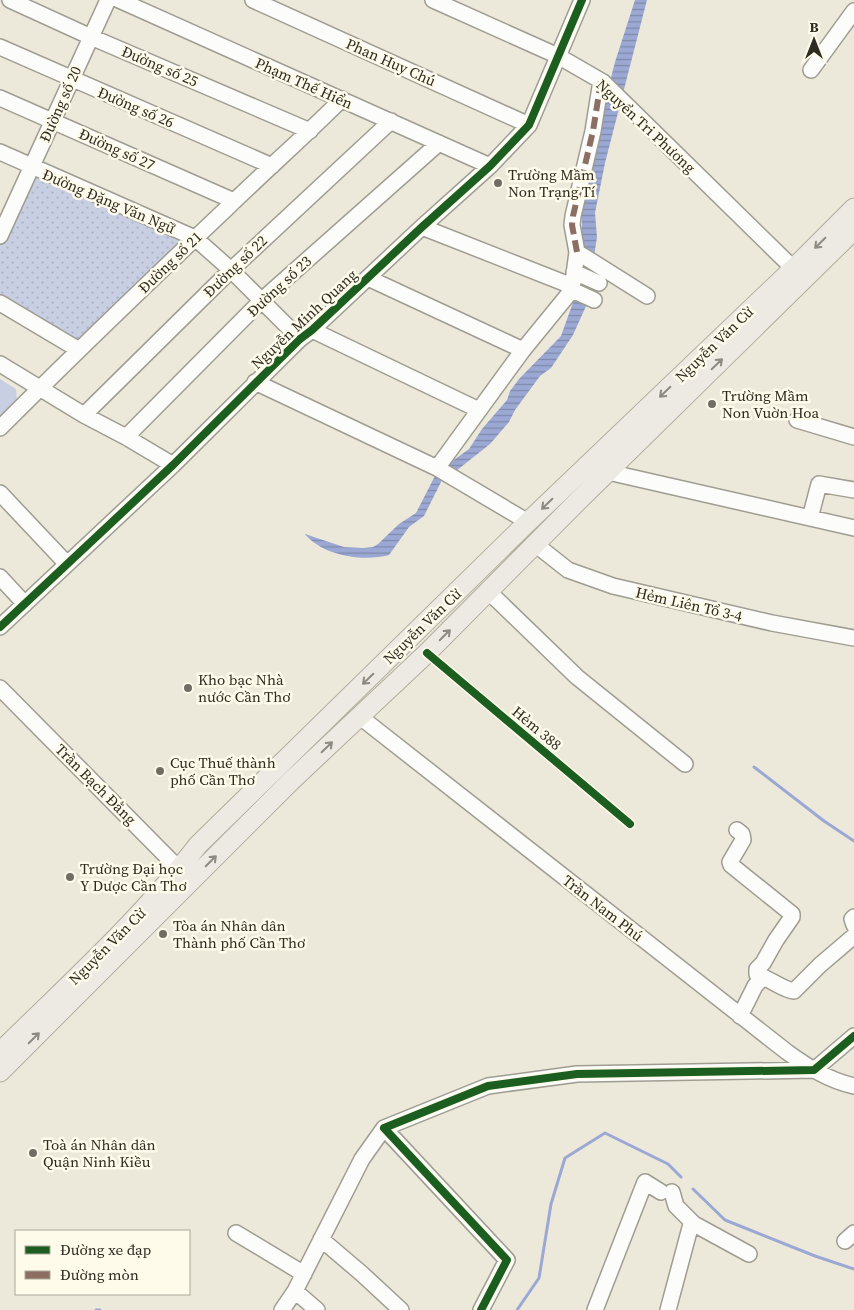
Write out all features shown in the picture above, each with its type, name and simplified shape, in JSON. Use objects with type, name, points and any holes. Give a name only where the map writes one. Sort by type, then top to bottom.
[{"type":"main road","name":"Nguyễn Văn Cừ","points":[[0,1052],[142,911],[185,875],[427,653],[608,472],[799,274],[854,208]]},
{"type":"main road","points":[[799,274],[854,230]]},
{"type":"main road","name":"Nguyễn Văn Cừ","points":[[0,1072],[185,875],[198,845],[528,522],[799,274]]},
{"type":"street","name":"Đường số 25","points":[[10,0],[310,131]]},
{"type":"street","name":"Đường số 20","points":[[0,236],[108,0]]},
{"type":"street","name":"Phạm Thế Hiển","points":[[119,0],[490,166]]},
{"type":"street","name":"Phan Huy Chú","points":[[253,0],[529,125]]},
{"type":"street","name":"Nguyển Tri Phương","points":[[434,0],[558,56],[602,82],[799,274]]},
{"type":"street","name":"Nguyễn Minh Quang","points":[[0,627],[173,465],[255,382],[490,166],[529,125],[582,0]]},
{"type":"street","points":[[811,70],[854,11]]},
{"type":"street","name":"Đường số 26","points":[[0,47],[272,166]]},
{"type":"street","points":[[583,286],[572,225],[602,82]]},
{"type":"street","name":"Đường số 27","points":[[0,98],[234,201]]},
{"type":"street","name":"Đường số 21","points":[[0,428],[195,238],[342,99]]},
{"type":"street","name":"Đường số 22","points":[[84,415],[231,270],[391,121]]},
{"type":"street","name":"Đường số 23","points":[[126,437],[262,300],[438,143]]},
{"type":"street","name":"Đường Đặng Văn Ngữ","points":[[0,152],[195,238],[262,300],[306,335]]},
{"type":"street","points":[[422,227],[583,286]]},
{"type":"street","points":[[578,253],[647,296]]},
{"type":"street","points":[[368,278],[523,350]]},
{"type":"street","points":[[438,468],[523,350],[583,286]]},
{"type":"street","points":[[0,303],[79,350]]},
{"type":"street","points":[[306,335],[479,410]]},
{"type":"street","points":[[0,364],[39,389],[173,465]]},
{"type":"street","points":[[255,382],[438,468],[528,522]]},
{"type":"street","points":[[797,420],[854,436]]},
{"type":"street","points":[[608,472],[854,528]]},
{"type":"street","points":[[810,518],[820,484],[854,490]]},
{"type":"street","points":[[0,493],[67,564]]},
{"type":"street","name":"Hẻm Liên Tổ 3-4","points":[[535,544],[568,570],[613,586],[772,623],[854,638]]},
{"type":"street","points":[[0,577],[25,604]]},
{"type":"street","points":[[488,591],[577,677],[685,764]]},
{"type":"street","name":"Trần Bạch Đằng","points":[[0,688],[185,875]]},
{"type":"street","name":"Trần Nam Phú","points":[[359,716],[787,1052],[814,1070],[838,1082],[854,1086]]},
{"type":"street","points":[[736,830],[742,834],[743,840],[730,862],[731,865],[792,914],[792,917],[757,970],[758,974],[789,991],[794,991],[820,965],[854,936]]},
{"type":"street","points":[[854,917],[852,920],[854,925]]},
{"type":"street","points":[[740,1016],[755,986],[763,977]]},
{"type":"street","points":[[282,1310],[295,1291],[362,1159],[384,1128],[488,1086],[577,1074],[814,1070],[854,1036]]},
{"type":"street","points":[[384,1128],[507,1260],[481,1310]]},
{"type":"street","points":[[595,1310],[645,1182],[667,1192],[676,1206],[694,1224],[749,1254]]},
{"type":"street","points":[[668,1310],[690,1225],[694,1224]]},
{"type":"street","points":[[236,1233],[304,1274]]},
{"type":"street","points":[[321,1239],[361,1272],[401,1310]]},
{"type":"street","points":[[295,1291],[317,1310]]},
{"type":"shaded area","points":[[36,172],[182,239],[184,242],[82,344],[0,299],[0,244],[28,181]]},
{"type":"shaded area","points":[[0,379],[16,389],[17,401],[0,417]]},
{"type":"water","points":[[635,0],[647,0],[605,163],[595,213],[597,237],[587,304],[573,335],[551,368],[540,376],[515,410],[509,422],[490,444],[456,471],[443,478],[424,516],[409,527],[389,555],[367,558],[356,557],[322,548],[305,534],[344,547],[373,547],[399,524],[416,513],[437,472],[469,449],[482,429],[507,400],[510,391],[519,379],[561,336],[575,297],[582,261],[582,207],[605,101],[615,62]]},
{"type":"waterway","points":[[754,767],[824,821],[854,841]]},
{"type":"waterway","points":[[517,1310],[539,1278],[551,1204],[565,1158],[605,1133],[668,1164],[681,1177]]},
{"type":"waterway","points":[[693,1189],[725,1220],[815,1256],[854,1269]]},
{"type":"marked path","points":[[577,252],[572,225],[573,216],[593,131],[601,81]]},
{"type":"cycle path","points":[[0,627],[173,465],[300,339],[490,166],[529,125],[582,0]]},
{"type":"cycle path","name":"Hẻm 388","points":[[427,653],[630,824]]},
{"type":"cycle path","points":[[481,1310],[507,1260],[384,1128],[488,1086],[577,1074],[814,1070],[854,1036]]},
{"type":"place","name":"Trường Mầm Non Trạng Tí","points":[[498,183]]},
{"type":"place","name":"Trường Mầm Non Vuờn Hoa","points":[[712,404]]},
{"type":"place","name":"Kho bạc Nhà nước Cần Thơ","points":[[188,688]]},
{"type":"place","name":"Cục Thuế thành phố Cần Thơ","points":[[160,771]]},
{"type":"place","name":"Trường Đại học Y Dược Cần Thơ","points":[[70,877]]},
{"type":"place","name":"Tòa án Nhân dân Thành phố Cần Thơ","points":[[163,934]]},
{"type":"place","name":"Toà án Nhân dân Quận Ninh Kiều","points":[[33,1153]]}]
